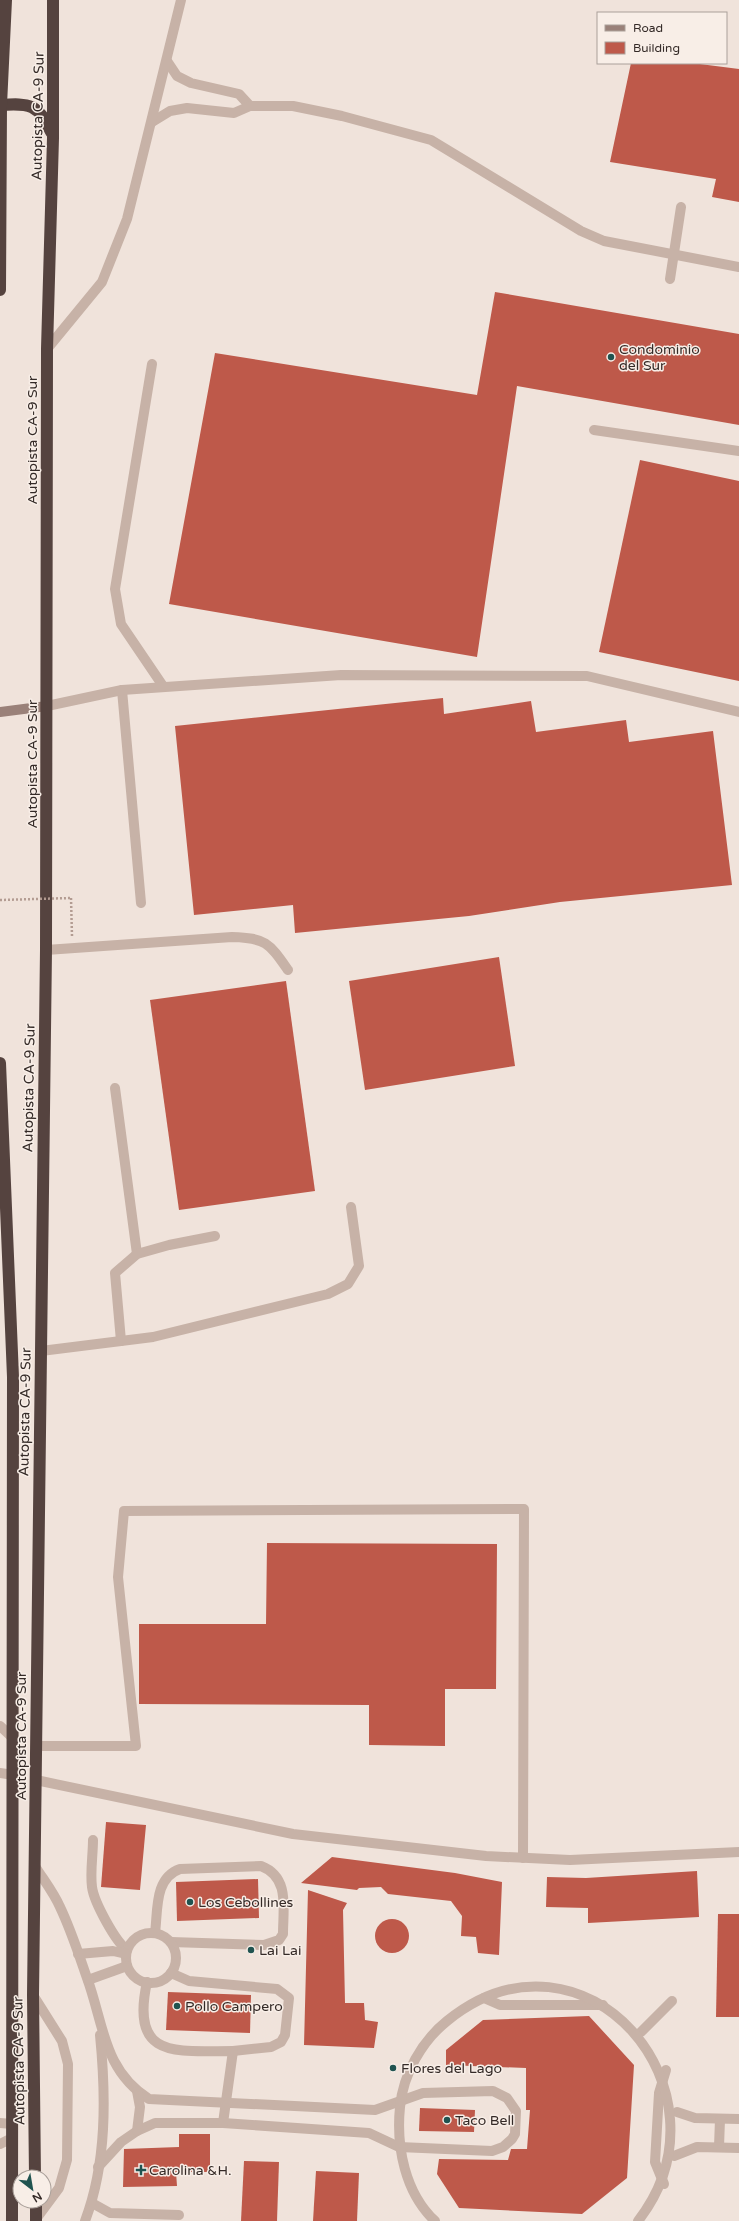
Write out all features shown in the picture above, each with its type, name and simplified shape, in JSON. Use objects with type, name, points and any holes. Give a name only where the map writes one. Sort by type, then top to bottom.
[{"type":"highway","points":[[0,290],[0,105],[6,0]]},
{"type":"highway","name":"Autopista CA-9 Sur","points":[[35,2169],[33,1995],[46,950],[47,349],[53,138],[54,0]]},
{"type":"highway","points":[[0,105],[22,105],[38,110],[44,115],[53,138]]},
{"type":"highway","name":"Autopista CA-9 Sur","points":[[0,1063],[3,1225],[12,1378],[14,1775],[6,2124],[12,2138],[12,2221]]},
{"type":"highway","points":[[36,2209],[36,2220]]},
{"type":"main road","points":[[0,712],[47,706]]},
{"type":"street","points":[[47,349],[102,282],[127,219],[181,0]]},
{"type":"street","points":[[167,61],[177,76],[191,83],[239,94],[250,106]]},
{"type":"street","points":[[152,122],[170,111],[187,108],[234,114],[250,106],[293,106],[342,116],[431,140],[582,231],[604,241],[739,267]]},
{"type":"street","points":[[670,279],[681,207]]},
{"type":"street","points":[[152,364],[115,589],[121,624],[163,686]]},
{"type":"street","points":[[594,430],[739,452]]},
{"type":"street","points":[[47,706],[122,690],[341,675],[587,676],[739,712]]},
{"type":"street","points":[[122,690],[141,903]]},
{"type":"street","points":[[46,950],[232,937],[252,937],[266,943],[288,970]]},
{"type":"street","points":[[115,1088],[137,1254]]},
{"type":"street","points":[[41,1351],[153,1337],[328,1294],[348,1284],[359,1266],[351,1207]]},
{"type":"street","points":[[121,1341],[115,1273],[137,1254],[169,1245],[215,1236]]},
{"type":"street","points":[[36,1746],[136,1746],[118,1577],[124,1511],[524,1509],[523,1858]]},
{"type":"street","points":[[0,1726],[13,1738]]},
{"type":"street","points":[[0,1773],[14,1775]]},
{"type":"street","points":[[36,1780],[293,1834],[486,1856],[570,1860],[739,1852]]},
{"type":"street","points":[[93,1840],[92,1888],[111,1932],[119,1944],[127,1952]]},
{"type":"street","points":[[35,1866],[60,1907],[88,1980],[99,2025],[117,2066],[137,2091],[149,2099],[375,2110],[400,2103],[423,2093],[494,2091],[507,2098],[516,2111],[515,2134],[507,2144],[498,2150],[442,2150],[399,2147],[369,2132],[223,2123],[155,2123],[136,2131],[121,2142],[98,2167]]},
{"type":"street","points":[[155,1933],[161,1884],[172,1872],[180,1869],[261,1866],[273,1872],[279,1878],[282,1886],[283,1934],[278,1940],[264,1945],[171,1942]]},
{"type":"street","points":[[155,1933],[164,1936],[171,1942],[176,1958],[171,1973],[160,1981],[147,1982],[135,1977],[127,1966],[127,1952],[130,1944],[141,1935],[155,1933]]},
{"type":"street","points":[[78,1954],[127,1952]]},
{"type":"street","points":[[88,1980],[127,1966]]},
{"type":"street","points":[[147,1982],[142,2005],[143,2021],[148,2031],[158,2044],[173,2051],[233,2051],[271,2047],[281,2042],[285,2034],[290,1998],[277,1989],[189,1981],[171,1973]]},
{"type":"street","points":[[435,2221],[417,2197],[406,2172],[399,2147],[398,2124],[400,2103],[406,2081],[415,2061],[427,2042],[442,2026],[459,2012],[484,1998],[521,1988],[543,1987],[565,1990],[587,1996],[607,2005],[625,2017],[642,2032],[655,2050],[666,2070],[673,2090],[676,2112],[677,2134],[674,2156],[664,2184],[650,2208],[638,2221]]},
{"type":"street","points":[[33,1995],[62,2042],[68,2064],[67,2160],[59,2188],[36,2220]]},
{"type":"street","points":[[484,1998],[500,2004],[607,2005]]},
{"type":"street","points":[[642,2032],[672,2001]]},
{"type":"street","points":[[85,2221],[92,2203],[98,2167],[103,2096],[99,2025]]},
{"type":"street","points":[[223,2123],[224,2102],[233,2051]]},
{"type":"street","points":[[664,2184],[655,2162],[659,2093],[666,2070]]},
{"type":"street","points":[[136,2131],[140,2107],[137,2091]]},
{"type":"street","points":[[676,2112],[694,2118],[739,2119]]},
{"type":"street","points":[[719,2147],[720,2119]]},
{"type":"street","points":[[0,2144],[12,2138]]},
{"type":"street","points":[[674,2156],[697,2147],[739,2148]]},
{"type":"street","points":[[92,2203],[110,2217],[179,2215]]},
{"type":"path","points":[[0,900],[71,898],[72,940]]},
{"type":"building","points":[[631,64],[700,64],[739,69],[739,202],[712,197],[716,179],[610,162]]},
{"type":"building","points":[[495,292],[739,334],[739,425],[517,386],[477,657],[169,604],[215,353],[477,395]]},
{"type":"building","points":[[640,460],[739,481],[739,681],[599,652]]},
{"type":"building","points":[[443,698],[444,714],[531,701],[536,732],[626,720],[629,742],[713,731],[732,885],[560,902],[469,916],[295,933],[293,905],[194,915],[175,726]]},
{"type":"building","points":[[499,957],[515,1066],[365,1090],[349,981]]},
{"type":"building","points":[[286,981],[315,1191],[179,1210],[150,1000]]},
{"type":"building","points":[[267,1543],[497,1544],[496,1689],[445,1689],[445,1746],[369,1745],[369,1705],[139,1704],[139,1624],[266,1624]]},
{"type":"building","points":[[106,1822],[146,1825],[140,1890],[101,1887]]},
{"type":"building","points":[[332,1857],[455,1873],[502,1882],[499,1955],[478,1953],[476,1937],[461,1936],[462,1916],[451,1901],[388,1894],[381,1887],[359,1888],[357,1890],[301,1883]]},
{"type":"building","points":[[697,1871],[699,1917],[588,1923],[588,1908],[546,1907],[547,1877],[586,1878]]},
{"type":"building","points":[[258,1879],[259,1918],[177,1921],[176,1882]]},
{"type":"building","points":[[308,1890],[347,1903],[343,1910],[345,2003],[364,2003],[365,2020],[378,2022],[374,2048],[304,2045]]},
{"type":"building","points":[[718,1914],[739,1914],[739,2017],[716,2017]]},
{"type":"building","points":[[392,1919],[404,1924],[409,1936],[404,1948],[392,1953],[380,1948],[375,1936],[380,1924]]},
{"type":"building","points":[[168,1992],[251,1995],[250,2033],[166,2030]]},
{"type":"building","points":[[589,2016],[634,2065],[627,2178],[582,2214],[459,2208],[437,2174],[439,2159],[508,2160],[511,2149],[527,2149],[530,2110],[526,2110],[526,2068],[446,2065],[446,2050],[483,2020]]},
{"type":"building","name":"Taco Bell","points":[[420,2108],[475,2110],[474,2132],[419,2131]]},
{"type":"building","points":[[179,2134],[210,2134],[210,2172],[176,2172],[177,2186],[123,2187],[124,2149],[179,2147]]},
{"type":"building","points":[[244,2161],[279,2162],[277,2221],[241,2221]]},
{"type":"building","points":[[316,2171],[359,2173],[357,2221],[313,2221]]},
{"type":"place","name":"Condominio del Sur","points":[[611,357]]},
{"type":"place","name":"Los Cebollines","points":[[190,1902]]},
{"type":"place","name":"Lai Lai","points":[[251,1950]]},
{"type":"place","name":"Pollo Campero","points":[[177,2006]]},
{"type":"place","name":"Flores del Lago","points":[[393,2068]]},
{"type":"place","name":"Taco Bell","points":[[447,2120]]},
{"type":"place","name":"Carolina &H.","points":[[141,2170]]}]
